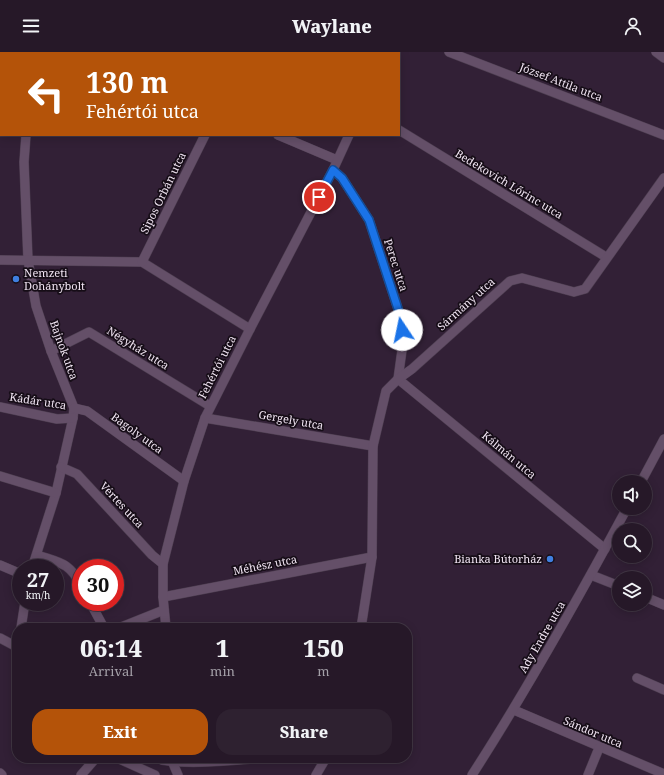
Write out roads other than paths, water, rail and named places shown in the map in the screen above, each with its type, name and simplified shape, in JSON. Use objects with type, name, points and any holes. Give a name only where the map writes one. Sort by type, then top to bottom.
[{"type":"street","name":"József Attila utca","points":[[449,52],[664,135]]},
{"type":"street","points":[[656,52],[664,58]]},
{"type":"street","name":"Bedekovich Lőrinc utca","points":[[400,131],[606,257]]},
{"type":"street","name":"Bajnok utca","points":[[26,136],[24,162],[28,260],[36,306],[51,350],[74,408],[56,493],[35,559]]},
{"type":"street","name":"Sipos Orbán utca","points":[[142,262],[205,136]]},
{"type":"street","points":[[280,136],[337,160]]},
{"type":"street","name":"Fehértói utca","points":[[165,623],[162,597],[163,564],[184,481],[205,418],[333,170],[349,136]]},
{"type":"street","name":"Perec utca","points":[[333,170],[342,178],[369,220],[401,318],[403,343],[398,379]]},
{"type":"street","name":"Sármány utca","points":[[362,623],[372,557],[372,446],[386,391],[510,281],[522,278],[574,292],[584,289],[664,178]]},
{"type":"street","points":[[0,260],[142,262],[250,329]]},
{"type":"street","name":"Négyház utca","points":[[51,350],[88,332],[210,406]]},
{"type":"street","name":"Kálmán utca","points":[[398,379],[605,549]]},
{"type":"street","name":"Kádár utca","points":[[0,407],[57,419],[73,418]]},
{"type":"street","name":"Bagoly utca","points":[[74,408],[87,412],[184,481]]},
{"type":"street","name":"Gergely utca","points":[[205,418],[372,446]]},
{"type":"street","points":[[645,475],[664,440]]},
{"type":"street","name":"Vértes utca","points":[[61,466],[77,474],[152,555],[163,564]]},
{"type":"street","points":[[0,476],[56,493]]},
{"type":"street","name":"Ady Endre utca","points":[[472,775],[514,710],[623,515]]},
{"type":"street","points":[[37,555],[65,565],[72,570]]},
{"type":"street","name":"Méhész utca","points":[[162,597],[372,557]]},
{"type":"street","points":[[0,564],[12,570]]},
{"type":"street","points":[[591,575],[612,583]]},
{"type":"street","points":[[652,600],[664,605]]},
{"type":"street","points":[[132,623],[164,610]]},
{"type":"street","points":[[22,623],[24,611]]},
{"type":"street","points":[[95,611],[101,623]]},
{"type":"street","points":[[0,638],[12,644]]},
{"type":"street","points":[[637,678],[664,690]]},
{"type":"street","name":"Sándor utca","points":[[514,710],[599,748],[664,774]]},
{"type":"street","points":[[588,775],[599,748]]},
{"type":"street","points":[[81,775],[92,763]]},
{"type":"street","points":[[128,763],[155,775],[161,763]]},
{"type":"street","points":[[173,763],[178,775]]},
{"type":"street","points":[[316,775],[323,763]]},
{"type":"place","name":"Nemzeti Dohánybolt","points":[[16,279]]},
{"type":"place","name":"Bianka Bútorház","points":[[550,559]]}]
